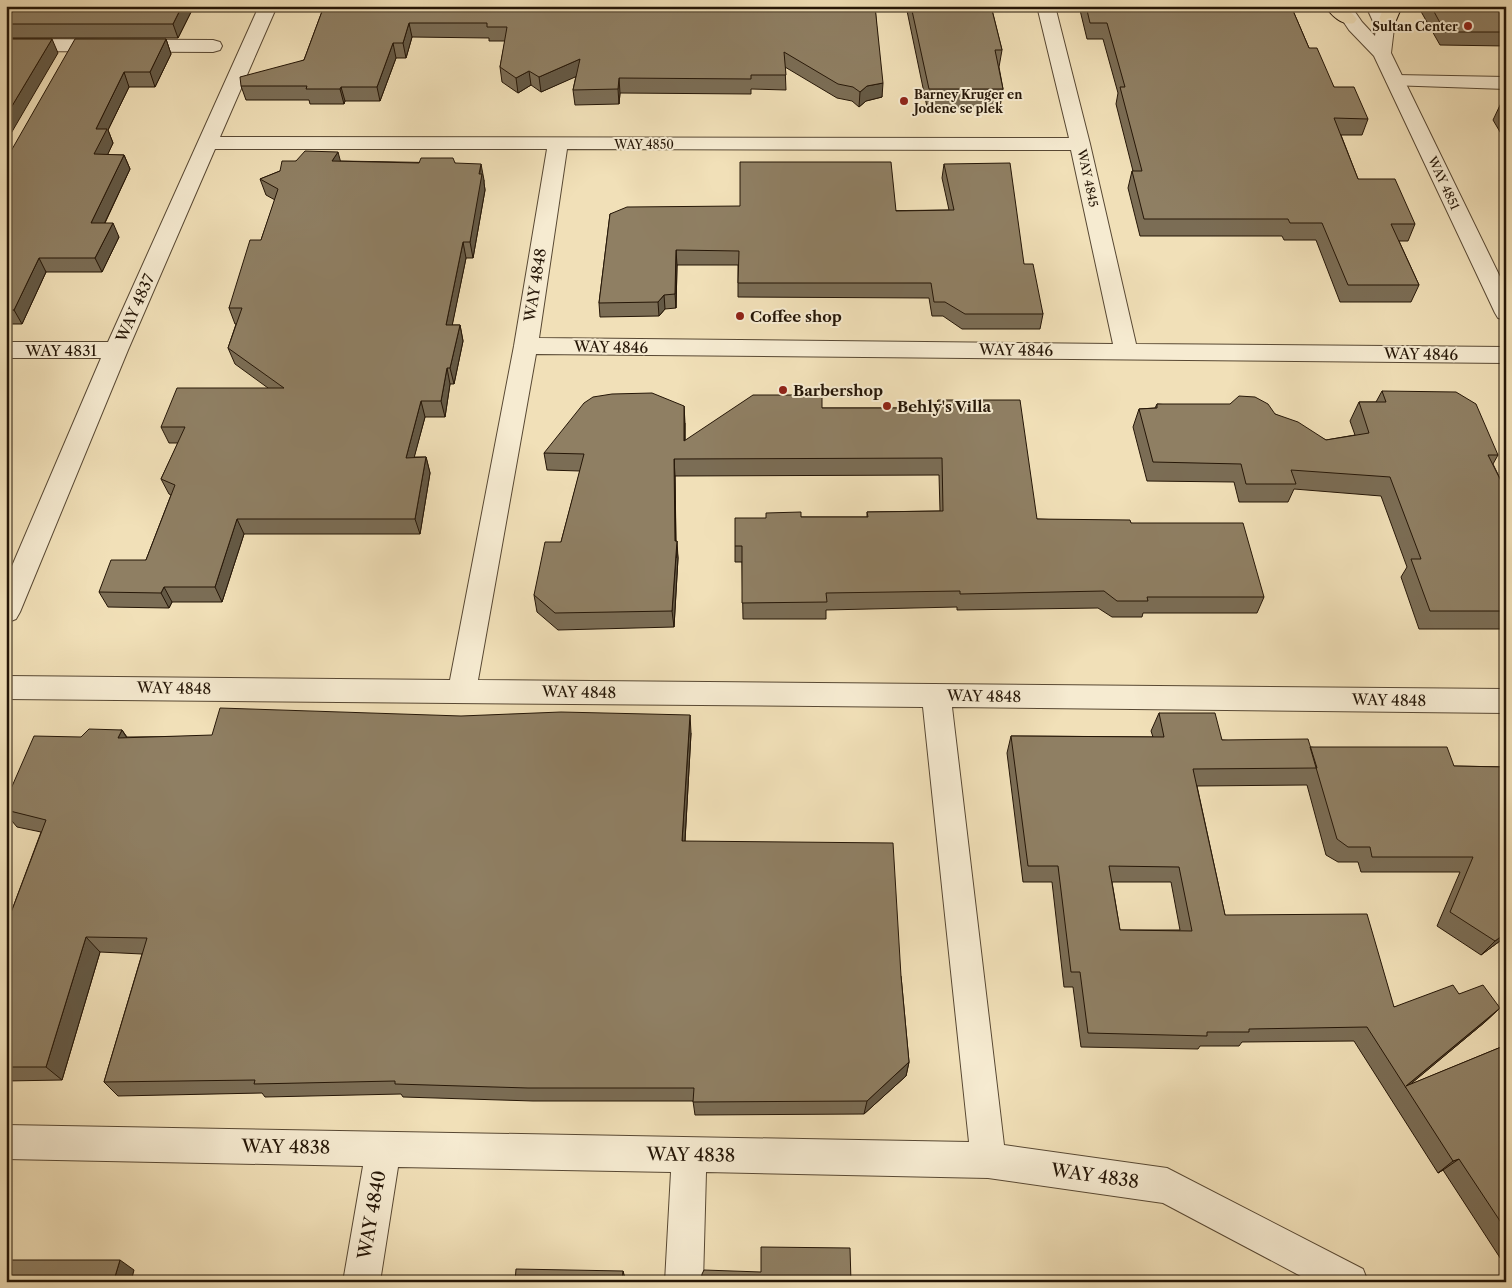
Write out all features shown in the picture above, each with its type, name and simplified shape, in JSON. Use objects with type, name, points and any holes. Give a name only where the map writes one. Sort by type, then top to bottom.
[{"type":"main road","points":[[1334,6],[1345,12]]},
{"type":"main road","points":[[1385,28],[1392,6]]},
{"type":"street","name":"WAY 4837","points":[[6,612],[116,350],[268,6]]},
{"type":"street","name":"WAY 4845","points":[[1046,6],[1080,144],[1126,351]]},
{"type":"street","points":[[1375,6],[1385,28],[1382,54]]},
{"type":"street","name":"WAY 4851","points":[[1345,12],[1382,54],[1506,313]]},
{"type":"street","points":[[6,45],[213,46]]},
{"type":"street","points":[[64,62],[74,45]]},
{"type":"street","points":[[1396,82],[1506,82]]},
{"type":"street","name":"WAY 4850","points":[[207,143],[1080,144]]},
{"type":"street","name":"WAY 4848","points":[[462,691],[526,346],[558,143]]},
{"type":"street","name":"WAY 4846","points":[[526,346],[1506,355]]},
{"type":"street","name":"WAY 4831","points":[[6,350],[116,350]]},
{"type":"street","name":"WAY 4848","points":[[6,687],[1506,700]]},
{"type":"street","points":[[936,696],[988,1160]]},
{"type":"street","name":"WAY 4838","points":[[6,1142],[988,1160],[1167,1186],[1350,1282]]},
{"type":"street","name":"WAY 4840","points":[[361,1282],[383,1149]]},
{"type":"street","points":[[684,1282],[689,1155]]},
{"type":"building","points":[[6,6],[182,6],[173,24],[6,24]]},
{"type":"building","points":[[324,6],[875,6],[883,83],[867,86],[860,92],[853,87],[838,84],[784,52],[786,75],[751,75],[751,79],[619,78],[618,89],[573,90],[580,59],[539,77],[529,71],[516,78],[500,67],[507,27],[487,27],[487,23],[409,23],[403,43],[393,43],[377,87],[306,89],[307,86],[241,86],[240,77],[304,60]]},
{"type":"building","points":[[911,6],[991,6],[1002,50],[995,50],[1003,89],[929,89]]},
{"type":"building","points":[[1086,6],[1291,6],[1309,48],[1317,48],[1334,87],[1354,87],[1368,119],[1334,118],[1358,179],[1395,179],[1415,224],[1391,224],[1419,285],[1348,285],[1322,223],[1290,223],[1288,219],[1144,219],[1132,171],[1142,171],[1120,87],[1125,87],[1107,23],[1090,23]]},
{"type":"building","points":[[1431,6],[1506,6],[1506,32],[1445,32]]},
{"type":"building","points":[[6,39],[52,39],[6,116]]},
{"type":"building","points":[[75,39],[166,39],[150,72],[124,72],[96,129],[107,129],[94,154],[124,155],[91,223],[113,223],[95,258],[39,258],[14,310],[6,310],[6,156],[11,151]]},
{"type":"building","points":[[305,151],[338,152],[332,161],[419,163],[421,158],[453,158],[455,163],[481,164],[479,174],[482,174],[470,242],[463,242],[446,325],[460,325],[450,368],[447,368],[441,401],[421,401],[406,458],[426,457],[415,519],[237,519],[215,587],[164,587],[161,593],[99,592],[111,560],[146,560],[175,485],[161,479],[185,427],[161,427],[177,388],[284,388],[228,348],[242,308],[229,308],[250,240],[261,240],[278,189],[260,179],[280,171],[282,161],[296,161]]},
{"type":"building","points":[[740,162],[891,162],[896,211],[954,210],[944,164],[1010,163],[1024,264],[1033,264],[1043,314],[965,314],[945,302],[934,302],[931,283],[738,283],[739,251],[676,250],[675,294],[664,295],[658,302],[599,303],[610,214],[627,207],[740,206]]},
{"type":"building","points":[[1382,391],[1456,392],[1476,404],[1498,455],[1488,455],[1506,491],[1506,611],[1430,611],[1411,559],[1421,559],[1390,477],[1291,470],[1296,484],[1246,484],[1241,464],[1153,462],[1139,409],[1157,408],[1157,404],[1230,404],[1239,396],[1255,397],[1268,404],[1275,414],[1298,422],[1326,440],[1369,433],[1359,402],[1386,402]]},
{"type":"building","points":[[652,393],[684,406],[684,441],[753,395],[822,395],[822,408],[938,408],[938,400],[1020,400],[1037,519],[1130,520],[1131,523],[1243,523],[1264,597],[1147,597],[1148,601],[1117,601],[1104,591],[960,594],[960,591],[826,593],[827,602],[742,603],[742,546],[735,546],[735,518],[766,518],[766,513],[801,512],[801,517],[868,517],[867,512],[943,511],[942,458],[674,459],[675,541],[677,541],[672,611],[555,613],[534,595],[545,542],[561,542],[584,454],[544,453],[584,403],[593,397],[612,394]]},
{"type":"building","points":[[220,708],[461,716],[561,712],[690,715],[682,841],[893,843],[901,976],[909,1062],[867,1101],[693,1102],[694,1088],[528,1088],[395,1084],[395,1081],[254,1084],[255,1080],[104,1082],[147,938],[86,937],[46,1067],[6,1067],[6,926],[46,820],[6,810],[6,800],[34,736],[81,737],[89,729],[122,730],[118,738],[212,735]]},
{"type":"building","points":[[1159,713],[1215,713],[1222,740],[1308,739],[1317,768],[1193,769],[1225,915],[1367,914],[1394,1007],[1453,985],[1459,994],[1483,985],[1500,1008],[1406,1086],[1506,1045],[1506,1230],[1459,1159],[1453,1161],[1367,1027],[1249,1029],[1249,1032],[1207,1032],[1207,1036],[1088,1033],[1080,972],[1071,972],[1058,866],[1028,866],[1011,736],[1164,737]],"holes":[[[1109,866],[1179,867],[1192,931],[1120,930]]]},
{"type":"building","points":[[1310,747],[1447,747],[1454,766],[1506,767],[1506,933],[1495,941],[1450,912],[1473,857],[1372,857],[1370,847],[1348,847],[1337,839]]},
{"type":"building","points":[[761,1247],[850,1248],[851,1282],[701,1282],[704,1270],[761,1272]]},
{"type":"building","points":[[6,1260],[120,1260],[114,1280],[287,1280],[286,1282],[6,1282]]},
{"type":"building","points":[[516,1269],[623,1271],[622,1282],[515,1282]]},
{"type":"building","points":[[1066,1279],[1134,1279],[1135,1282],[1066,1282]]},
{"type":"place","name":"Sultan Center","points":[[1468,26]]},
{"type":"place","name":"Barney Kruger en Jodene se plek","points":[[904,101]]},
{"type":"place","name":"Coffee shop","points":[[740,316]]},
{"type":"place","name":"Barbershop","points":[[783,390]]},
{"type":"place","name":"Behly's Villa","points":[[887,406]]}]
